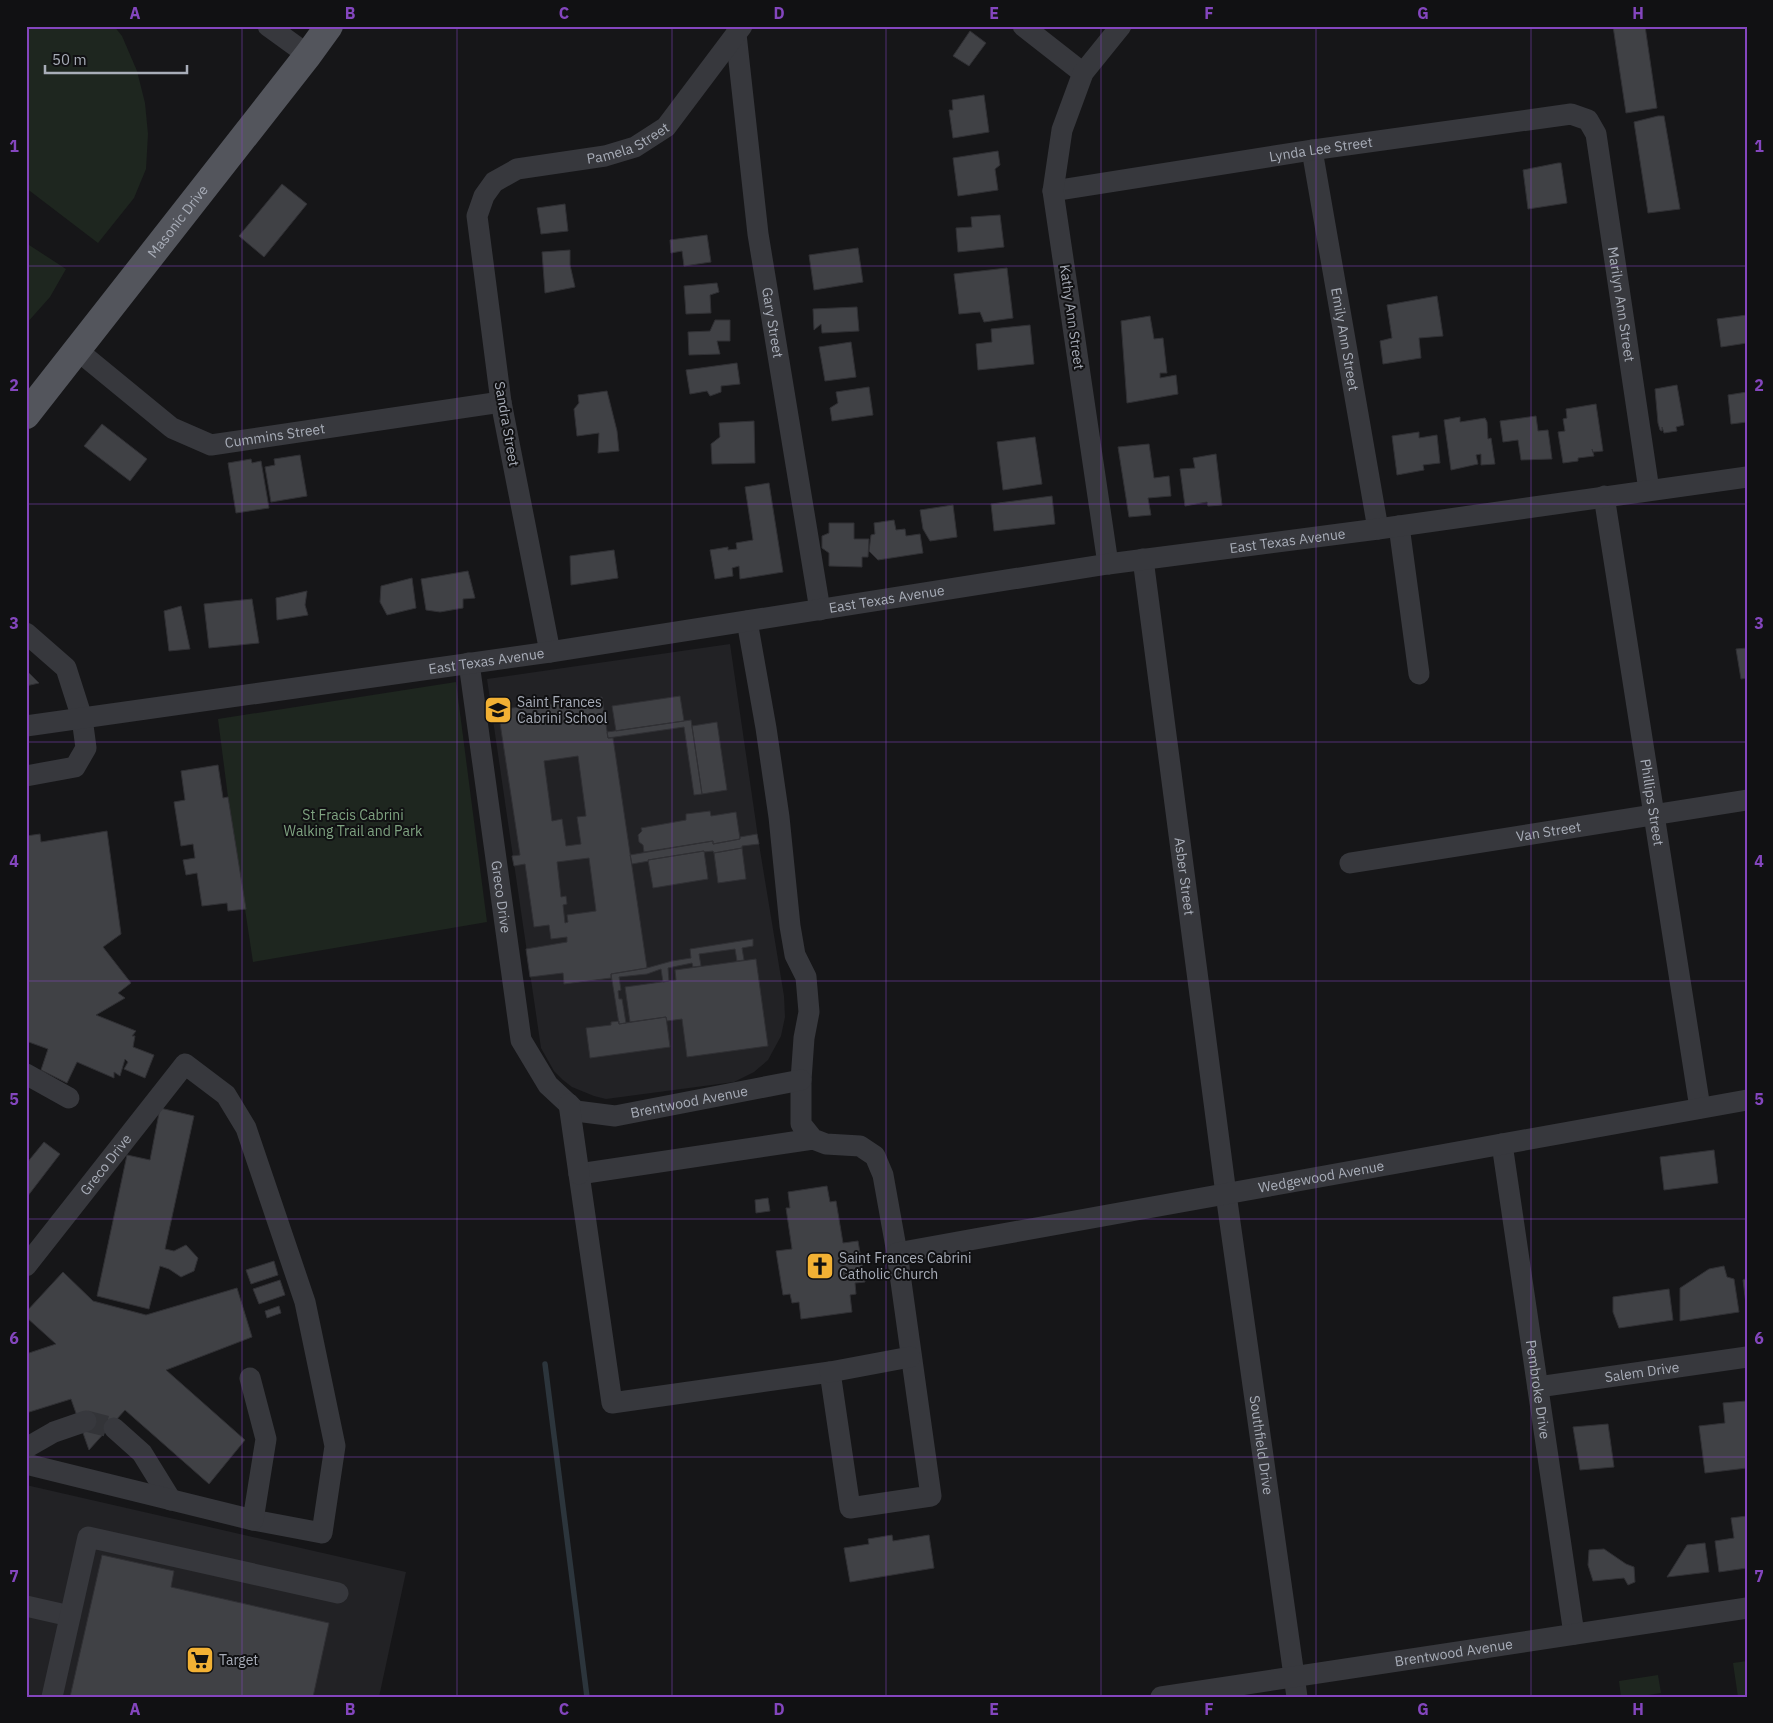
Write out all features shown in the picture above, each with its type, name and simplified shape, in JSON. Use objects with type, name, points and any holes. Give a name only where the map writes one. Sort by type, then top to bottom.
[{"type":"main road","name":"Masonic Drive","points":[[26,415],[329,26]]},
{"type":"street","points":[[268,26],[308,55]]},
{"type":"street","points":[[1023,26],[1083,73]]},
{"type":"street","name":"Kathy Ann Street","points":[[1108,564],[1053,191],[1062,130],[1083,73],[1121,26]]},
{"type":"street","name":"Pamela Street","points":[[484,196],[494,182],[517,169],[605,156],[636,147],[666,127],[739,30]]},
{"type":"street","name":"Gary Street","points":[[739,30],[758,234],[820,610]]},
{"type":"street","name":"Lynda Lee Street","points":[[1053,191],[1312,150],[1571,114],[1588,120]]},
{"type":"street","name":"Marilyn Ann Street","points":[[1588,120],[1596,134],[1649,490]]},
{"type":"street","name":"Emily Ann Street","points":[[1312,150],[1389,528]]},
{"type":"street","name":"Sandra Street","points":[[484,196],[476,216],[502,402],[550,652]]},
{"type":"street","name":"Cummins Street","points":[[77,350],[172,428],[211,444],[502,402]]},
{"type":"street","name":"East Texas Avenue","points":[[26,726],[550,652],[1108,564],[1389,528],[1747,477]]},
{"type":"street","name":"Phillips Street","points":[[1604,496],[1700,1108]]},
{"type":"street","points":[[1389,528],[1420,674]]},
{"type":"street","name":"Asber Street","points":[[1143,559],[1226,1194]]},
{"type":"street","points":[[747,621],[766,728],[779,817],[790,926],[795,955],[806,977],[809,1012],[804,1038],[801,1080],[802,1124],[813,1139]]},
{"type":"street","points":[[26,633],[66,668],[82,718],[86,748],[75,767],[26,776]]},
{"type":"street","name":"Greco Drive","points":[[469,663],[521,1040],[548,1085],[573,1107]]},
{"type":"street","name":"Van Street","points":[[1350,863],[1654,813],[1747,800]]},
{"type":"street","name":"Greco Drive","points":[[26,1266],[185,1064],[226,1095],[246,1128],[305,1302],[335,1446],[322,1533],[253,1520]]},
{"type":"street","points":[[26,1074],[69,1098]]},
{"type":"street","name":"Brentwood Avenue","points":[[573,1107],[615,1116],[801,1080]]},
{"type":"street","name":"Wedgewood Avenue","points":[[897,1254],[1747,1100]]},
{"type":"street","points":[[573,1107],[579,1174],[612,1403],[830,1372],[910,1357]]},
{"type":"street","points":[[579,1174],[813,1139],[826,1144],[860,1146],[875,1156],[883,1175],[897,1254],[931,1496],[850,1508],[830,1372]]},
{"type":"street","name":"Pembroke Drive","points":[[1502,1144],[1574,1634]]},
{"type":"street","name":"Southfield Drive","points":[[1226,1194],[1295,1687]]},
{"type":"street","name":"Salem Drive","points":[[1538,1387],[1747,1357]]},
{"type":"street","points":[[26,1464],[253,1520],[266,1439],[250,1378]]},
{"type":"street","points":[[26,1448],[54,1432],[86,1421]]},
{"type":"street","points":[[114,1428],[142,1453],[171,1500]]},
{"type":"street","points":[[52,1697],[88,1537],[338,1593]]},
{"type":"street","points":[[26,1606],[70,1616]]},
{"type":"street","name":"Brentwood Avenue","points":[[1161,1697],[1295,1687],[1574,1634],[1747,1608]]},
{"type":"shaded area","points":[[730,644],[759,844],[784,996],[785,1017],[781,1036],[768,1060],[754,1072],[734,1082],[606,1099],[594,1096],[572,1087],[563,1080],[554,1071],[541,1048],[487,679]]},
{"type":"shaded area","points":[[26,1485],[406,1572],[379,1697],[26,1697]]},
{"type":"green space","points":[[26,26],[114,26],[122,36],[137,71],[145,103],[148,134],[146,169],[134,198],[98,243],[26,188]]},
{"type":"green space","points":[[26,243],[66,269],[50,297],[26,324]]},
{"type":"green space","name":"St Fracis Cabrini Walking Trail and Park","points":[[456,682],[487,922],[253,962],[218,719]]},
{"type":"green space","points":[[1747,1661],[1747,1697],[1738,1697],[1733,1663]]},
{"type":"green space","points":[[1658,1675],[1661,1693],[1621,1697],[1619,1681]]},
{"type":"building","points":[[1613,26],[1645,26],[1657,108],[1626,113]]},
{"type":"building","points":[[970,31],[986,43],[969,66],[953,56]]},
{"type":"building","points":[[984,95],[989,132],[953,138],[949,110],[953,110],[952,100]]},
{"type":"building","points":[[1664,116],[1680,209],[1648,213],[1634,122]]},
{"type":"building","points":[[998,151],[1000,165],[995,169],[998,190],[958,196],[953,158]]},
{"type":"building","points":[[1561,163],[1567,203],[1528,209],[1523,170]]},
{"type":"building","points":[[282,184],[307,204],[264,257],[239,236]]},
{"type":"building","points":[[565,204],[568,231],[541,234],[537,208]]},
{"type":"building","points":[[1000,215],[1004,247],[958,252],[956,228],[972,227],[971,217]]},
{"type":"building","points":[[707,235],[711,262],[684,266],[682,251],[671,253],[670,240]]},
{"type":"building","points":[[858,248],[863,282],[814,290],[809,255]]},
{"type":"building","points":[[570,250],[570,265],[575,287],[545,293],[542,252]]},
{"type":"building","points":[[1007,268],[1013,318],[984,322],[980,312],[959,314],[954,274]]},
{"type":"building","points":[[717,283],[719,292],[710,295],[711,313],[686,314],[684,286]]},
{"type":"building","points":[[1437,296],[1443,336],[1419,338],[1421,358],[1383,364],[1380,341],[1392,338],[1387,305]]},
{"type":"building","points":[[857,307],[859,331],[822,333],[821,324],[814,330],[813,309]]},
{"type":"building","points":[[1747,315],[1747,343],[1721,347],[1717,319]]},
{"type":"building","points":[[1150,316],[1154,339],[1163,338],[1167,373],[1160,373],[1160,378],[1176,375],[1178,394],[1127,403],[1121,321]]},
{"type":"building","points":[[715,320],[730,320],[730,341],[717,341],[720,354],[689,355],[688,332],[710,331]]},
{"type":"building","points":[[1030,325],[1034,364],[978,370],[976,344],[992,342],[991,329]]},
{"type":"building","points":[[851,342],[856,377],[825,381],[819,347]]},
{"type":"building","points":[[737,363],[740,384],[721,386],[721,392],[710,396],[707,391],[690,394],[686,370]]},
{"type":"building","points":[[1677,385],[1684,425],[1676,427],[1677,431],[1664,433],[1662,427],[1662,431],[1660,430],[1658,423],[1655,389]]},
{"type":"building","points":[[869,387],[873,415],[832,421],[830,408],[838,403],[836,392]]},
{"type":"building","points":[[607,391],[617,431],[619,451],[598,453],[599,433],[577,436],[574,409],[579,403],[578,395]]},
{"type":"building","points":[[1747,392],[1747,422],[1731,424],[1728,395]]},
{"type":"building","points":[[1596,404],[1603,451],[1593,452],[1592,449],[1594,456],[1578,458],[1578,461],[1563,463],[1558,432],[1565,431],[1563,419],[1567,418],[1566,409]]},
{"type":"building","points":[[1536,416],[1538,431],[1548,430],[1552,459],[1521,460],[1518,440],[1503,442],[1500,421]]},
{"type":"building","points":[[1460,417],[1460,422],[1485,418],[1488,439],[1491,438],[1495,464],[1481,465],[1481,454],[1476,455],[1478,464],[1451,470],[1444,420]]},
{"type":"building","points":[[754,421],[755,463],[712,464],[711,444],[720,437],[719,423]]},
{"type":"building","points":[[102,424],[147,459],[130,481],[84,446]]},
{"type":"building","points":[[1419,432],[1419,438],[1437,435],[1440,463],[1423,465],[1424,470],[1397,475],[1392,436]]},
{"type":"building","points":[[1035,437],[1042,484],[1003,490],[997,442]]},
{"type":"building","points":[[1149,444],[1154,478],[1169,476],[1171,496],[1148,498],[1151,515],[1129,517],[1118,447]]},
{"type":"building","points":[[1216,454],[1222,505],[1208,506],[1207,502],[1185,506],[1180,469],[1195,468],[1193,458]]},
{"type":"building","points":[[300,455],[307,496],[271,502],[265,467],[275,465],[274,459]]},
{"type":"building","points":[[251,459],[252,463],[261,461],[269,508],[236,513],[228,463]]},
{"type":"building","points":[[769,483],[783,572],[740,579],[739,566],[732,568],[733,576],[715,579],[710,550],[728,547],[728,550],[737,549],[736,543],[753,540],[745,487]]},
{"type":"building","points":[[1052,496],[1055,524],[994,531],[991,504]]},
{"type":"building","points":[[953,505],[957,537],[930,541],[923,529],[920,510]]},
{"type":"building","points":[[894,520],[896,530],[905,529],[906,536],[920,534],[923,553],[878,560],[869,551],[871,535],[875,534],[874,523]]},
{"type":"building","points":[[829,523],[854,523],[854,539],[869,539],[868,557],[862,557],[862,567],[829,566],[829,553],[822,548],[822,536],[829,533]]},
{"type":"building","points":[[614,550],[618,578],[571,585],[570,556]]},
{"type":"building","points":[[468,571],[475,598],[463,599],[463,608],[440,612],[426,610],[421,579]]},
{"type":"building","points":[[412,578],[416,608],[387,615],[380,602],[381,586]]},
{"type":"building","points":[[307,591],[305,605],[308,615],[277,620],[276,598]]},
{"type":"building","points":[[252,599],[259,643],[209,648],[204,604]]},
{"type":"building","points":[[181,606],[190,649],[169,651],[164,611]]},
{"type":"building","points":[[1747,648],[1747,678],[1741,679],[1736,649]]},
{"type":"building","points":[[26,670],[39,683],[26,686]]},
{"type":"building","points":[[680,696],[684,721],[616,731],[612,706]]},
{"type":"building","points":[[602,697],[608,738],[613,738],[647,968],[611,974],[611,978],[564,984],[563,973],[530,977],[526,949],[567,942],[567,937],[551,939],[549,925],[534,927],[525,864],[514,866],[512,856],[520,855],[498,710],[533,705],[533,707]],"holes":[[[578,756],[586,816],[577,817],[581,844],[566,846],[562,819],[552,821],[544,761]],[[589,858],[596,911],[567,915],[568,922],[565,923],[563,905],[567,904],[566,896],[561,897],[557,862]]]},
{"type":"building","points":[[691,720],[702,794],[694,795],[684,727],[608,738],[607,732]]},
{"type":"building","points":[[717,722],[727,790],[702,794],[692,726]]},
{"type":"building","points":[[218,765],[223,798],[228,797],[246,909],[228,911],[227,903],[202,906],[197,873],[186,875],[183,860],[195,858],[193,844],[181,846],[174,802],[185,800],[181,771]]},
{"type":"building","points":[[710,811],[711,816],[736,812],[740,839],[713,844],[713,841],[644,852],[638,835],[642,831],[641,828],[686,820],[686,814]]},
{"type":"building","points":[[107,831],[121,934],[103,947],[131,983],[118,993],[125,998],[96,1015],[136,1031],[132,1036],[135,1036],[133,1047],[154,1055],[145,1078],[124,1069],[128,1062],[125,1059],[120,1076],[114,1072],[114,1078],[77,1062],[67,1083],[41,1070],[48,1049],[26,1041],[26,836],[40,834],[41,842]]},
{"type":"building","points":[[757,834],[759,844],[714,853],[713,851],[704,851],[632,864],[630,855],[713,841],[713,844]]},
{"type":"building","points":[[742,848],[746,879],[718,883],[714,853]]},
{"type":"building","points":[[704,851],[708,879],[653,888],[648,860]]},
{"type":"building","points":[[753,939],[753,946],[742,948],[744,960],[737,961],[735,949],[699,954],[701,966],[693,967],[692,963],[668,968],[669,981],[663,982],[661,969],[647,974],[619,977],[621,990],[618,991],[619,999],[622,999],[626,1023],[619,1024],[611,974],[691,958],[690,949]]},
{"type":"building","points":[[756,959],[768,1046],[687,1057],[682,1019],[667,1021],[666,1017],[630,1022],[625,987],[676,980],[675,970]]},
{"type":"building","points":[[666,1017],[670,1047],[590,1058],[586,1028],[611,1025],[611,1022],[619,1021],[619,1024]]},
{"type":"building","points":[[160,1108],[194,1116],[165,1249],[174,1251],[186,1245],[198,1258],[194,1271],[181,1277],[169,1269],[160,1266],[149,1309],[97,1296],[127,1155],[150,1160]]},
{"type":"building","points":[[44,1142],[60,1154],[27,1197],[26,1164]]},
{"type":"building","points":[[1714,1150],[1718,1183],[1664,1190],[1660,1157]]},
{"type":"building","name":"Saint Frances Cabrini Catholic Church","points":[[827,1186],[830,1202],[836,1201],[843,1243],[858,1241],[865,1282],[855,1283],[856,1294],[850,1295],[852,1312],[801,1319],[799,1302],[792,1303],[790,1294],[783,1295],[776,1251],[792,1249],[786,1208],[790,1208],[788,1192]]},
{"type":"building","points":[[768,1198],[770,1211],[756,1213],[755,1200]]},
{"type":"building","points":[[274,1261],[278,1275],[251,1284],[246,1270]]},
{"type":"building","points":[[1724,1266],[1727,1277],[1734,1279],[1739,1312],[1680,1321],[1680,1288],[1709,1269]]},
{"type":"building","points":[[63,1272],[93,1301],[146,1315],[237,1288],[252,1337],[166,1370],[245,1440],[209,1484],[125,1410],[89,1450],[71,1399],[26,1413],[26,1354],[56,1344],[26,1317],[26,1312]]},
{"type":"building","points":[[1747,1278],[1747,1312],[1743,1280]]},
{"type":"building","points":[[280,1280],[285,1295],[259,1304],[253,1289]]},
{"type":"building","points":[[1669,1289],[1673,1320],[1619,1328],[1613,1312],[1613,1297]]},
{"type":"building","points":[[279,1306],[281,1313],[267,1318],[265,1311]]},
{"type":"building","points":[[1746,1401],[1747,1468],[1705,1473],[1699,1426],[1725,1423],[1723,1403]]},
{"type":"building","points":[[1608,1424],[1614,1467],[1580,1470],[1573,1427]]},
{"type":"building","points":[[1747,1516],[1747,1568],[1719,1572],[1715,1541],[1734,1538],[1731,1518]]},
{"type":"building","points":[[892,1535],[893,1541],[929,1535],[934,1568],[850,1582],[844,1548],[869,1544],[868,1539]]},
{"type":"building","points":[[1705,1543],[1709,1572],[1667,1577],[1687,1545]]},
{"type":"building","points":[[1604,1549],[1626,1564],[1634,1567],[1635,1582],[1628,1585],[1624,1578],[1593,1581],[1588,1565],[1589,1550]]},
{"type":"building","name":"Target","points":[[102,1555],[174,1571],[171,1587],[329,1623],[313,1697],[70,1697]]},
{"type":"waterway","points":[[545,1364],[587,1697]]},
{"type":"tunnel","points":[[86,1421],[114,1428]]},
{"type":"place","name":"Saint Frances Cabrini School","points":[[498,710]]},
{"type":"place","name":"Saint Frances Cabrini Catholic Church","points":[[820,1266]]},
{"type":"place","name":"Target","points":[[200,1660]]}]
